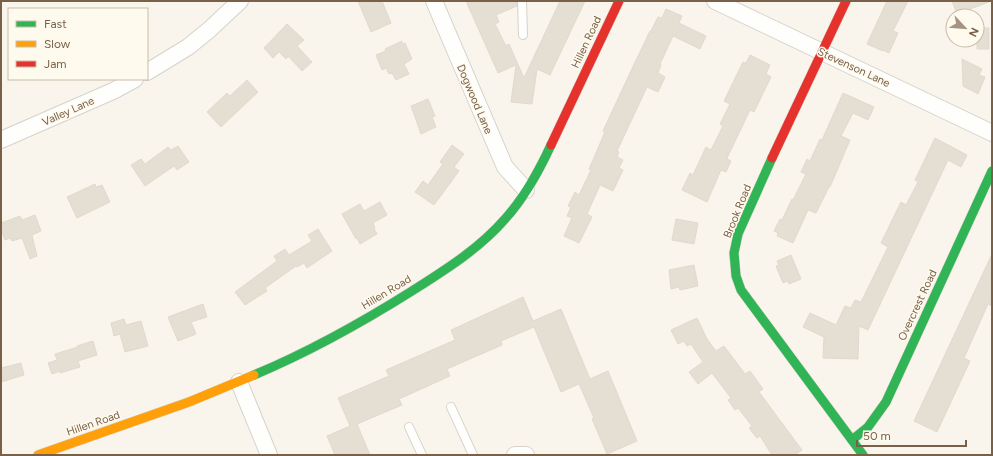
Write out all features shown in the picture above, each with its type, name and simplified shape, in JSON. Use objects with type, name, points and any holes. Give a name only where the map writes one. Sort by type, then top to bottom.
[{"type":"street","points":[[148,71],[188,47],[210,30],[240,1]]},
{"type":"street","name":"Dogwood Lane","points":[[434,1],[505,167],[526,190]]},
{"type":"street","name":"Hillen Road","points":[[38,455],[184,405],[239,382],[325,342],[382,309],[454,263],[486,237],[514,208],[526,190],[540,167],[619,1]]},
{"type":"street","name":"Stevenson Lane","points":[[715,1],[992,133]]},
{"type":"street","name":"Brook Road","points":[[846,1],[756,193],[738,234],[734,253],[736,276],[741,290],[863,455]]},
{"type":"street","name":"Valley Lane","points":[[1,140],[113,91],[133,80]]},
{"type":"street","name":"Overcrest Road","points":[[852,440],[868,427],[886,402],[992,171]]},
{"type":"street","points":[[239,382],[270,455]]},
{"type":"street","points":[[515,455],[526,455]]},
{"type":"lane","points":[[522,1],[523,35]]},
{"type":"lane","points":[[451,407],[474,455]]},
{"type":"lane","points":[[409,427],[422,455]]},
{"type":"building","points":[[358,1],[382,1],[391,23],[371,32]]},
{"type":"building","points":[[466,1],[517,1],[517,6],[496,15],[499,22],[495,24],[506,46],[509,44],[524,78],[560,1],[585,1],[550,75],[537,69],[532,104],[511,102],[516,65],[498,73]]},
{"type":"building","points":[[887,1],[908,1],[893,31],[898,33],[889,53],[867,44]]},
{"type":"building","points":[[952,1],[989,1],[973,8],[955,8]]},
{"type":"building","points":[[666,9],[682,16],[679,23],[706,36],[700,49],[673,36],[660,64],[658,73],[665,77],[658,92],[647,87],[617,151],[619,152],[617,157],[623,160],[619,168],[623,170],[613,191],[600,185],[587,214],[592,217],[579,243],[564,236],[572,218],[567,216],[571,207],[568,206],[575,192],[579,195],[591,170],[589,169],[605,132],[603,131],[629,75],[650,31],[658,17],[662,18]]},
{"type":"building","points":[[287,24],[304,40],[297,46],[312,62],[302,71],[288,56],[286,59],[279,52],[273,58],[264,48]]},
{"type":"building","points":[[985,28],[989,28],[989,49],[977,49],[985,48]]},
{"type":"building","points":[[402,41],[402,44],[405,43],[412,59],[404,64],[409,74],[396,80],[392,73],[389,74],[386,68],[382,70],[376,55],[386,51],[385,49]]},
{"type":"building","points":[[750,55],[770,65],[766,74],[771,77],[754,112],[750,110],[728,156],[727,159],[731,161],[726,172],[721,170],[707,202],[682,190],[690,173],[693,175],[706,147],[711,150],[723,126],[720,124],[730,104],[724,101],[743,62],[746,63]]},
{"type":"building","points":[[962,59],[982,69],[979,75],[985,77],[978,94],[963,86]]},
{"type":"building","points":[[247,80],[258,92],[221,127],[207,112],[227,93],[230,96]]},
{"type":"building","points":[[843,93],[874,107],[868,120],[853,113],[841,136],[850,140],[830,187],[816,213],[808,210],[793,243],[777,236],[778,233],[774,231],[780,219],[782,220],[806,174],[801,172],[807,159],[810,161],[820,139],[822,140]]},
{"type":"building","points":[[428,99],[435,116],[432,117],[436,127],[421,134],[411,106]]},
{"type":"building","points":[[935,138],[967,155],[961,167],[948,160],[868,330],[859,326],[858,359],[823,358],[824,337],[803,327],[810,313],[836,325],[845,306],[851,308],[855,300],[861,302],[888,247],[881,243],[901,202],[906,205],[918,182],[915,180]]},
{"type":"building","points":[[452,145],[464,154],[454,167],[459,171],[434,205],[415,192],[423,181],[428,185],[443,164],[440,162]]},
{"type":"building","points":[[178,146],[189,162],[177,170],[174,166],[145,186],[131,165],[141,159],[145,164],[168,147],[171,150]]},
{"type":"building","points":[[95,184],[96,187],[102,185],[110,202],[77,218],[67,197]]},
{"type":"building","points":[[380,202],[387,215],[373,223],[377,234],[360,244],[342,214],[360,204],[364,211]]},
{"type":"building","points":[[35,215],[41,231],[32,235],[37,256],[30,259],[22,238],[12,241],[10,238],[5,240],[1,229],[1,223],[20,216],[22,220]]},
{"type":"building","points":[[676,219],[698,223],[694,244],[672,240]]},
{"type":"building","points":[[318,229],[332,251],[307,268],[304,263],[297,267],[296,266],[265,288],[267,291],[245,305],[235,292],[277,261],[274,256],[285,249],[289,255],[312,241],[308,235]]},
{"type":"building","points":[[992,254],[992,306],[988,304],[964,358],[970,361],[937,432],[914,421]]},
{"type":"building","points":[[791,255],[801,279],[789,284],[788,281],[783,283],[776,266],[779,265],[777,261]]},
{"type":"building","points":[[694,265],[698,286],[680,290],[679,287],[671,289],[669,270]]},
{"type":"building","points":[[523,297],[533,321],[561,309],[590,379],[608,371],[637,441],[607,454],[592,419],[594,418],[579,384],[561,392],[534,327],[501,341],[502,345],[447,369],[450,376],[399,399],[402,405],[357,424],[370,455],[335,455],[327,436],[350,426],[338,398],[389,376],[386,370],[455,340],[451,330]]},
{"type":"building","points":[[203,304],[207,317],[191,322],[196,334],[178,341],[168,317]]},
{"type":"building","points":[[697,318],[707,339],[716,351],[724,346],[745,374],[750,371],[763,389],[759,392],[802,450],[795,455],[772,455],[760,436],[757,438],[749,428],[752,426],[738,408],[735,410],[728,400],[731,398],[712,373],[698,384],[689,372],[703,362],[691,344],[687,346],[684,341],[678,344],[671,330]]},
{"type":"building","points":[[124,319],[126,325],[141,321],[148,346],[125,352],[120,334],[114,336],[111,323]]},
{"type":"building","points":[[93,341],[97,355],[78,361],[80,367],[52,374],[48,363],[57,360],[55,354]]},
{"type":"building","points":[[21,363],[24,375],[1,382],[1,368]]},
{"type":"traffic: fast","points":[[254,375],[295,357],[354,326],[449,267],[473,249],[495,230],[519,202],[551,145]]},
{"type":"traffic: fast","points":[[772,158],[738,234],[734,253],[736,276],[741,290],[863,455]]},
{"type":"traffic: fast","points":[[852,440],[868,427],[886,402],[992,171]]},
{"type":"traffic: slow","points":[[38,455],[189,402],[254,375]]},
{"type":"traffic: jam","points":[[551,145],[619,1]]},
{"type":"traffic: jam","points":[[772,158],[846,1]]}]
